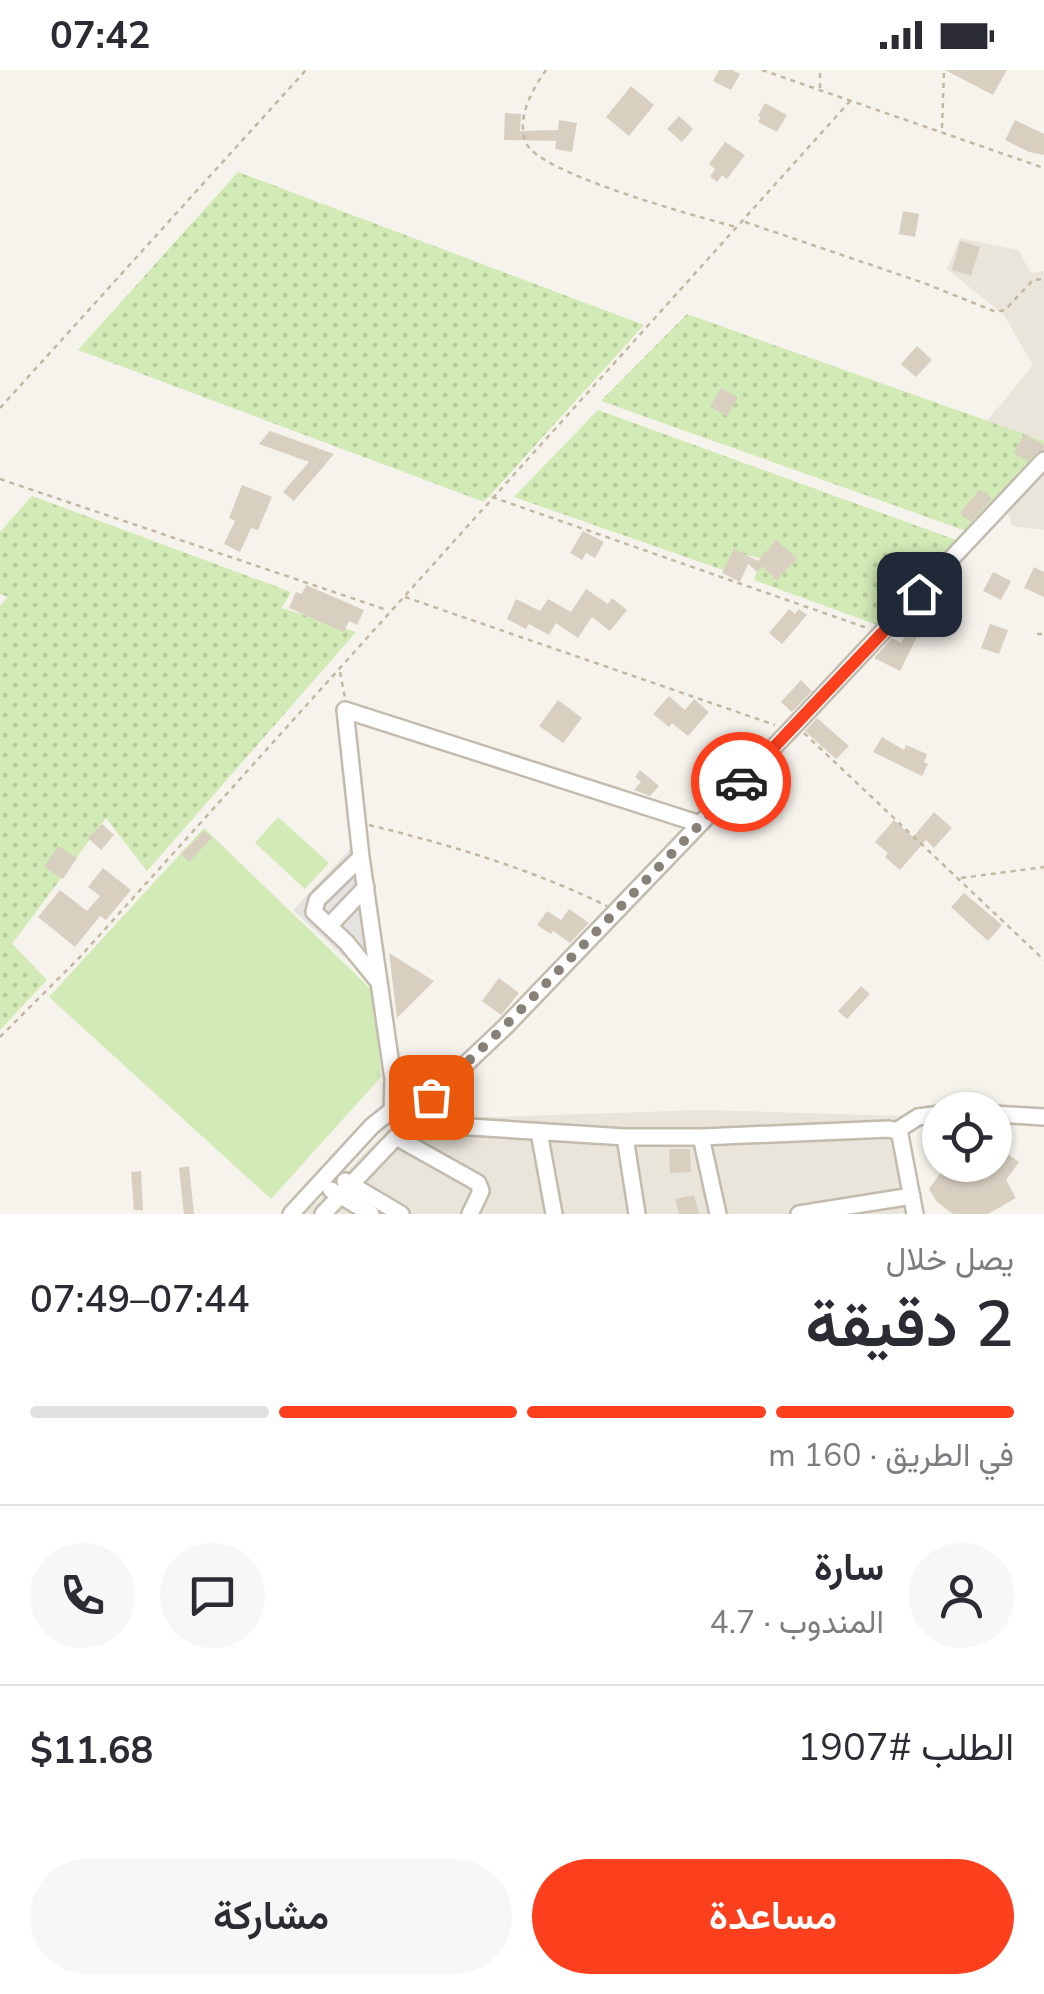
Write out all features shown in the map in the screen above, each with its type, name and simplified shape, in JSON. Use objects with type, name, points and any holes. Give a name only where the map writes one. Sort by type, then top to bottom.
[{"type":"street","points":[[291,1214],[372,1126],[392,1110],[420,1102],[441,1089],[700,824],[1044,460]]},
{"type":"street","points":[[392,1110],[393,1079],[345,710],[700,824]]},
{"type":"street","points":[[361,856],[314,904],[314,912],[346,942],[378,981]]},
{"type":"street","points":[[329,926],[366,887]]},
{"type":"street","points":[[346,942],[371,922]]},
{"type":"street","points":[[1012,1115],[1044,1117]]},
{"type":"street","points":[[323,1214],[396,1137],[414,1129],[439,1125],[625,1137],[701,1137],[896,1131],[922,1116]]},
{"type":"street","points":[[896,1131],[902,1143],[915,1214]]},
{"type":"street","points":[[539,1132],[554,1214]]},
{"type":"street","points":[[396,1137],[478,1183],[480,1192],[470,1214]]},
{"type":"street","points":[[625,1137],[637,1214]]},
{"type":"street","points":[[701,1137],[718,1214]]},
{"type":"street","points":[[324,1177],[402,1214]]},
{"type":"street","points":[[345,1190],[371,1214]]},
{"type":"street","points":[[799,1214],[912,1196]]},
{"type":"path","points":[[0,408],[306,70]]},
{"type":"path","points":[[546,70],[526,105],[523,123],[526,143],[532,151],[567,172],[737,228]]},
{"type":"path","points":[[762,70],[1044,168]]},
{"type":"path","points":[[820,70],[820,89]]},
{"type":"path","points":[[942,132],[944,70]]},
{"type":"path","points":[[0,1037],[78,958],[851,100]]},
{"type":"path","points":[[743,221],[996,312],[1005,310],[1032,280],[1044,279]]},
{"type":"path","points":[[0,479],[390,610]]},
{"type":"path","points":[[492,497],[882,634]]},
{"type":"path","points":[[403,597],[792,728],[1044,960]]},
{"type":"path","points":[[1037,634],[1044,634]]},
{"type":"path","points":[[339,668],[345,710]]},
{"type":"path","points":[[358,822],[504,863],[617,910]]},
{"type":"path","points":[[959,878],[1044,867]]},
{"type":"shaded area","points":[[960,238],[1018,250],[1031,273],[1044,271],[1044,441],[987,421],[1033,365],[1003,314],[947,269]]},
{"type":"shaded area","points":[[1044,446],[1044,530],[1012,526],[1003,493]]},
{"type":"shaded area","points":[[358,841],[378,988],[293,910]]},
{"type":"shaded area","points":[[703,1110],[902,1116],[922,1214],[305,1214],[378,1139],[435,1119]]},
{"type":"green space","points":[[238,172],[644,325],[484,502],[78,350]]},
{"type":"green space","points":[[687,314],[1044,441],[1044,445],[969,532],[601,401]]},
{"type":"green space","points":[[598,410],[959,541],[880,626],[754,580],[762,559],[736,552],[723,570],[514,497]]},
{"type":"green space","points":[[32,496],[291,592],[282,608],[356,632],[147,871],[106,818],[12,944],[47,980],[0,1030],[0,606],[8,597],[0,594],[0,532]]},
{"type":"green space","points":[[278,817],[329,863],[305,889],[255,843]]},
{"type":"green space","points":[[204,828],[374,992],[381,1077],[271,1199],[49,997]]},
{"type":"building","points":[[719,70],[740,74],[731,90],[713,81]]},
{"type":"building","points":[[945,70],[1007,70],[993,95]]},
{"type":"building","points":[[631,86],[654,105],[629,136],[606,117]]},
{"type":"building","points":[[765,103],[787,115],[777,132],[758,122]]},
{"type":"building","points":[[505,113],[521,114],[520,131],[558,130],[559,120],[577,123],[572,152],[555,149],[556,141],[504,140]]},
{"type":"building","points":[[679,116],[693,129],[682,142],[667,129]]},
{"type":"building","points":[[1015,120],[1044,134],[1044,155],[1005,140]]},
{"type":"building","points":[[725,142],[745,155],[727,179],[722,175],[717,182],[710,176],[715,169],[709,164]]},
{"type":"building","points":[[903,211],[919,214],[915,237],[899,234]]},
{"type":"building","points":[[960,241],[980,247],[971,276],[952,270]]},
{"type":"building","points":[[917,346],[932,360],[916,377],[901,364]]},
{"type":"building","points":[[721,388],[738,398],[727,416],[710,407]]},
{"type":"building","points":[[270,431],[334,454],[294,501],[283,492],[309,462],[259,444]]},
{"type":"building","points":[[1024,434],[1044,445],[1028,461],[1014,453]]},
{"type":"building","points":[[242,485],[272,497],[258,530],[251,528],[240,552],[224,544],[235,521],[229,518]]},
{"type":"building","points":[[980,489],[992,499],[971,522],[960,513]]},
{"type":"building","points":[[583,531],[604,542],[595,558],[586,553],[582,560],[570,553]]},
{"type":"building","points":[[776,540],[797,558],[777,580],[762,566],[757,572],[748,564],[740,582],[722,573],[734,549],[758,561]]},
{"type":"building","points":[[1034,567],[1044,572],[1044,597],[1024,588]]},
{"type":"building","points":[[993,572],[1011,581],[1001,600],[983,591]]},
{"type":"building","points":[[306,585],[364,610],[357,625],[349,621],[344,632],[289,608],[296,592],[302,594]]},
{"type":"building","points":[[586,589],[608,604],[612,598],[627,610],[610,631],[592,617],[578,638],[556,623],[549,635],[529,624],[526,629],[507,619],[516,599],[540,611],[548,599],[571,612]]},
{"type":"building","points":[[789,609],[795,614],[799,609],[807,615],[782,644],[769,633]]},
{"type":"building","points":[[914,619],[927,626],[900,671],[874,658],[892,638],[901,643]]},
{"type":"building","points":[[990,624],[1008,630],[999,654],[981,648]]},
{"type":"building","points":[[801,680],[812,691],[792,712],[781,702]]},
{"type":"building","points":[[669,696],[685,710],[694,699],[709,712],[688,736],[653,714]]},
{"type":"building","points":[[558,700],[582,718],[563,743],[539,726]]},
{"type":"building","points":[[817,718],[849,746],[836,759],[805,731]]},
{"type":"building","points":[[882,737],[904,750],[906,745],[927,754],[924,762],[928,764],[922,776],[873,752]]},
{"type":"building","points":[[640,770],[659,786],[650,796],[634,790],[641,782],[635,777]]},
{"type":"building","points":[[934,812],[952,828],[934,848],[926,840],[900,870],[875,842],[894,820],[913,837]]},
{"type":"building","points":[[102,824],[114,835],[101,850],[88,838]]},
{"type":"building","points":[[204,831],[212,838],[189,862],[181,854]]},
{"type":"building","points":[[58,846],[77,858],[63,879],[44,867]]},
{"type":"building","points":[[103,868],[131,890],[106,920],[100,916],[75,947],[38,917],[60,890],[87,911],[100,896],[88,887]]},
{"type":"building","points":[[964,893],[1002,925],[988,941],[951,907]]},
{"type":"building","points":[[569,909],[589,923],[570,943],[537,925],[547,911],[561,920]]},
{"type":"building","points":[[389,953],[434,981],[397,1018]]},
{"type":"building","points":[[499,978],[519,993],[501,1015],[482,1001]]},
{"type":"building","points":[[861,986],[870,994],[847,1019],[838,1011]]},
{"type":"building","points":[[669,1149],[690,1149],[691,1172],[670,1173]]},
{"type":"building","points":[[189,1166],[194,1214],[184,1214],[179,1168]]},
{"type":"building","points":[[141,1171],[143,1210],[134,1210],[131,1172]]},
{"type":"building","points":[[934,1182],[1007,1182],[1016,1198],[988,1214],[953,1214],[937,1202],[929,1189]]},
{"type":"building","points":[[694,1195],[699,1214],[679,1214],[675,1199]]},
{"type":"way so far","points":[[431,1097],[741,782]]},
{"type":"route","points":[[741,782],[919,594]]}]
